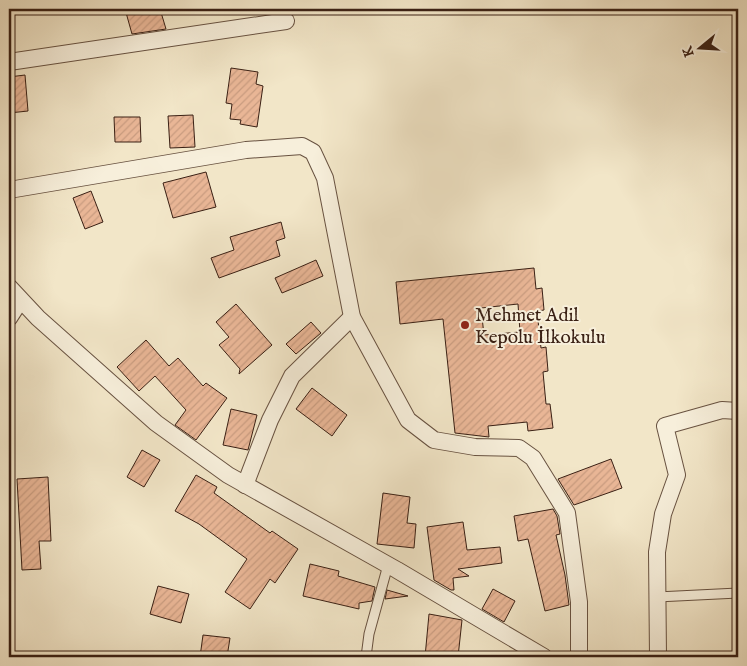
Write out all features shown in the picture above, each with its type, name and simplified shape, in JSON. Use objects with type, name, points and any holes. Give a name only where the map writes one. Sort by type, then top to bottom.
[{"type":"street","points":[[9,62],[286,21]]},
{"type":"street","points":[[9,190],[246,150],[302,146],[313,152],[325,178],[352,318],[408,420],[434,440],[474,446],[519,448],[533,458],[567,513],[579,602],[579,657]]},
{"type":"street","points":[[9,287],[20,301],[156,423],[245,485],[388,565],[544,657]]},
{"type":"street","points":[[9,318],[20,301]]},
{"type":"street","points":[[245,485],[270,420],[292,376],[352,318]]},
{"type":"street","points":[[658,657],[656,570],[659,534],[669,494],[677,475],[665,426],[714,412],[738,411]]},
{"type":"lane","points":[[366,657],[369,634],[388,565]]},
{"type":"lane","points":[[656,597],[738,593]]},
{"type":"building","points":[[125,9],[160,9],[166,29],[132,34]]},
{"type":"building","points":[[231,68],[258,72],[256,84],[263,86],[257,127],[240,124],[241,120],[230,119],[232,104],[226,103]]},
{"type":"building","points":[[25,75],[28,111],[9,113],[9,77]]},
{"type":"building","points":[[193,115],[195,147],[170,148],[168,116]]},
{"type":"building","points":[[114,117],[140,117],[141,142],[115,142]]},
{"type":"building","points":[[206,172],[216,207],[173,218],[163,183]]},
{"type":"building","points":[[91,191],[103,222],[85,229],[73,198]]},
{"type":"building","points":[[281,222],[285,238],[276,241],[280,256],[219,278],[211,258],[234,250],[230,237]]},
{"type":"building","points":[[316,260],[323,276],[282,293],[275,278]]},
{"type":"building","points":[[534,268],[536,289],[542,288],[544,310],[537,311],[541,348],[546,347],[548,371],[543,372],[546,404],[550,404],[553,428],[528,431],[527,422],[488,426],[489,437],[455,433],[443,319],[400,324],[396,282]],"holes":[[[518,304],[520,332],[484,335],[481,308]]]},
{"type":"building","points":[[236,304],[272,345],[239,374],[240,369],[219,345],[229,337],[216,322]]},
{"type":"building","points":[[311,322],[321,333],[296,354],[286,344]]},
{"type":"building","points":[[146,340],[169,366],[178,358],[203,386],[206,383],[227,398],[196,440],[175,425],[186,410],[155,376],[139,391],[117,367]]},
{"type":"building","points":[[312,388],[347,415],[332,436],[296,409]]},
{"type":"building","points":[[231,409],[257,415],[248,450],[223,445]]},
{"type":"building","points":[[142,450],[160,460],[144,487],[127,477]]},
{"type":"building","points":[[611,459],[622,488],[574,505],[558,479]]},
{"type":"building","points":[[196,475],[217,487],[214,493],[270,533],[272,531],[298,549],[275,583],[270,579],[250,609],[225,592],[247,559],[199,524],[175,511]]},
{"type":"building","points":[[48,477],[51,541],[39,541],[41,569],[22,570],[17,479]]},
{"type":"building","points":[[383,493],[410,497],[407,523],[416,524],[414,548],[377,544]]},
{"type":"building","points":[[553,509],[557,516],[560,534],[556,535],[565,575],[569,605],[545,611],[528,539],[518,541],[514,516]]},
{"type":"building","points":[[463,522],[467,550],[500,547],[502,563],[458,569],[469,576],[453,578],[454,590],[451,590],[434,580],[427,527]]},
{"type":"building","points":[[310,564],[339,571],[338,576],[375,587],[372,601],[359,603],[359,609],[303,596]]},
{"type":"building","points":[[158,586],[189,594],[181,623],[150,614]]},
{"type":"building","points":[[493,589],[515,601],[504,622],[482,609]]},
{"type":"building","points":[[387,590],[408,596],[385,599]]},
{"type":"building","points":[[429,614],[462,620],[458,657],[425,657]]},
{"type":"building","points":[[203,635],[230,638],[227,657],[200,657]]},
{"type":"place","name":"Mehmet Adil Kepolu İlkokulu","points":[[465,325]]}]
